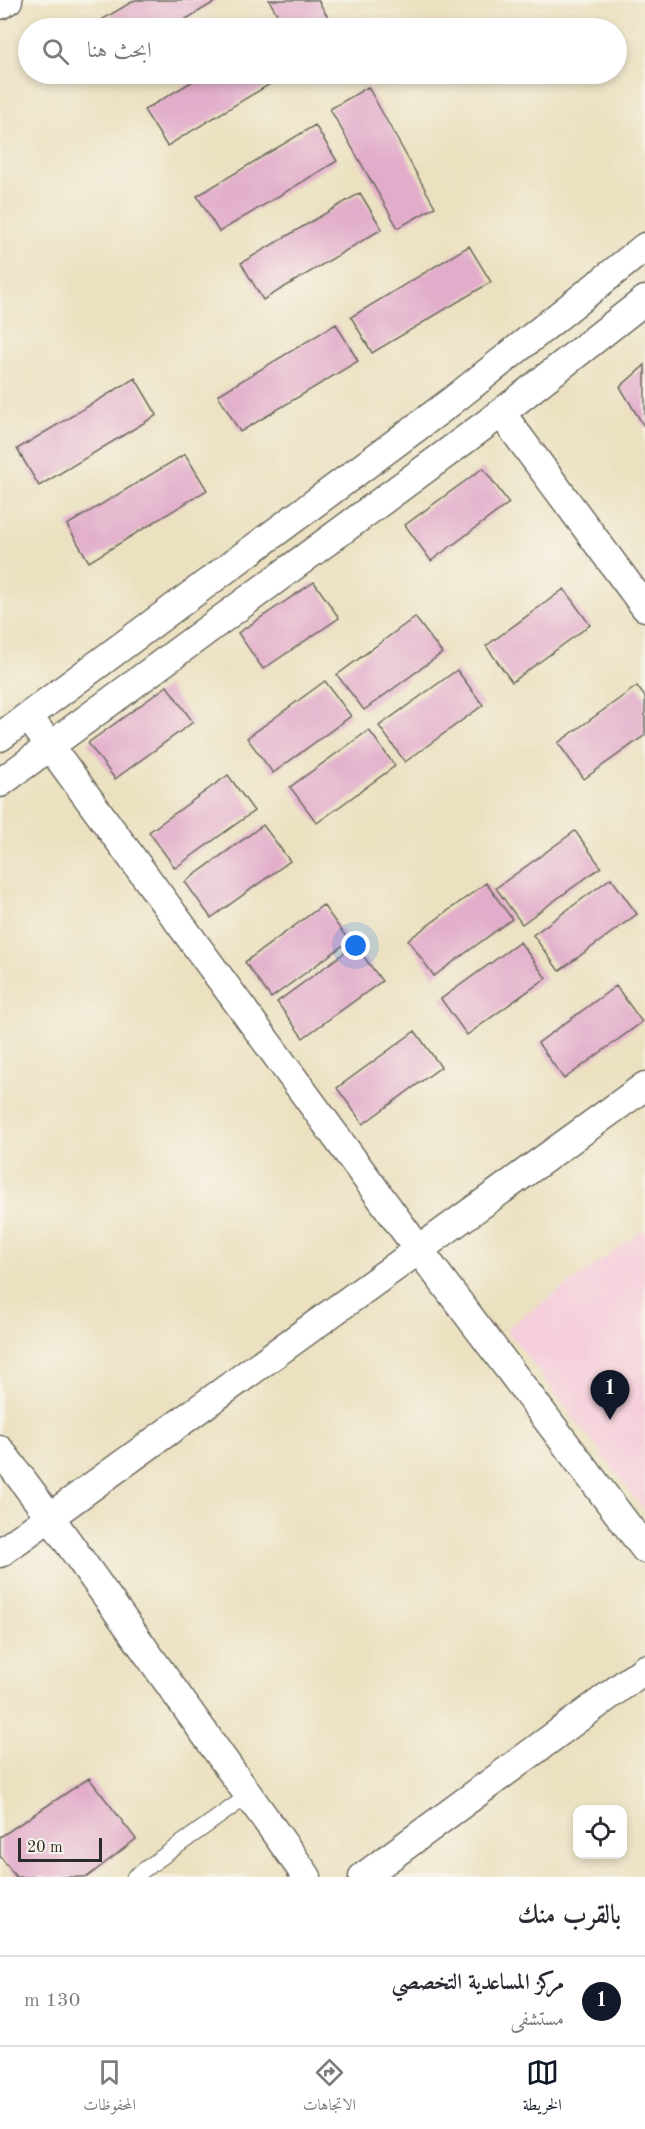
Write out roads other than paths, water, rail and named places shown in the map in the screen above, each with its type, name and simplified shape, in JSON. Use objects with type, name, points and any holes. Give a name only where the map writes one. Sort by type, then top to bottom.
[{"type":"street","points":[[0,5],[8,0]]},
{"type":"street","points":[[0,737],[452,401],[645,247]]},
{"type":"street","points":[[0,783],[501,413],[645,300]]},
{"type":"street","points":[[501,413],[645,607]]},
{"type":"street","points":[[28,716],[419,1250],[645,1549]]},
{"type":"street","points":[[0,1553],[645,1086]]},
{"type":"street","points":[[0,1450],[307,1877]]},
{"type":"street","points":[[363,1877],[645,1669]]},
{"type":"lane","points":[[134,1877],[249,1795]]},
{"type":"place","name":"مركز المساعدية التخصصي","points":[[610,1420]]}]
